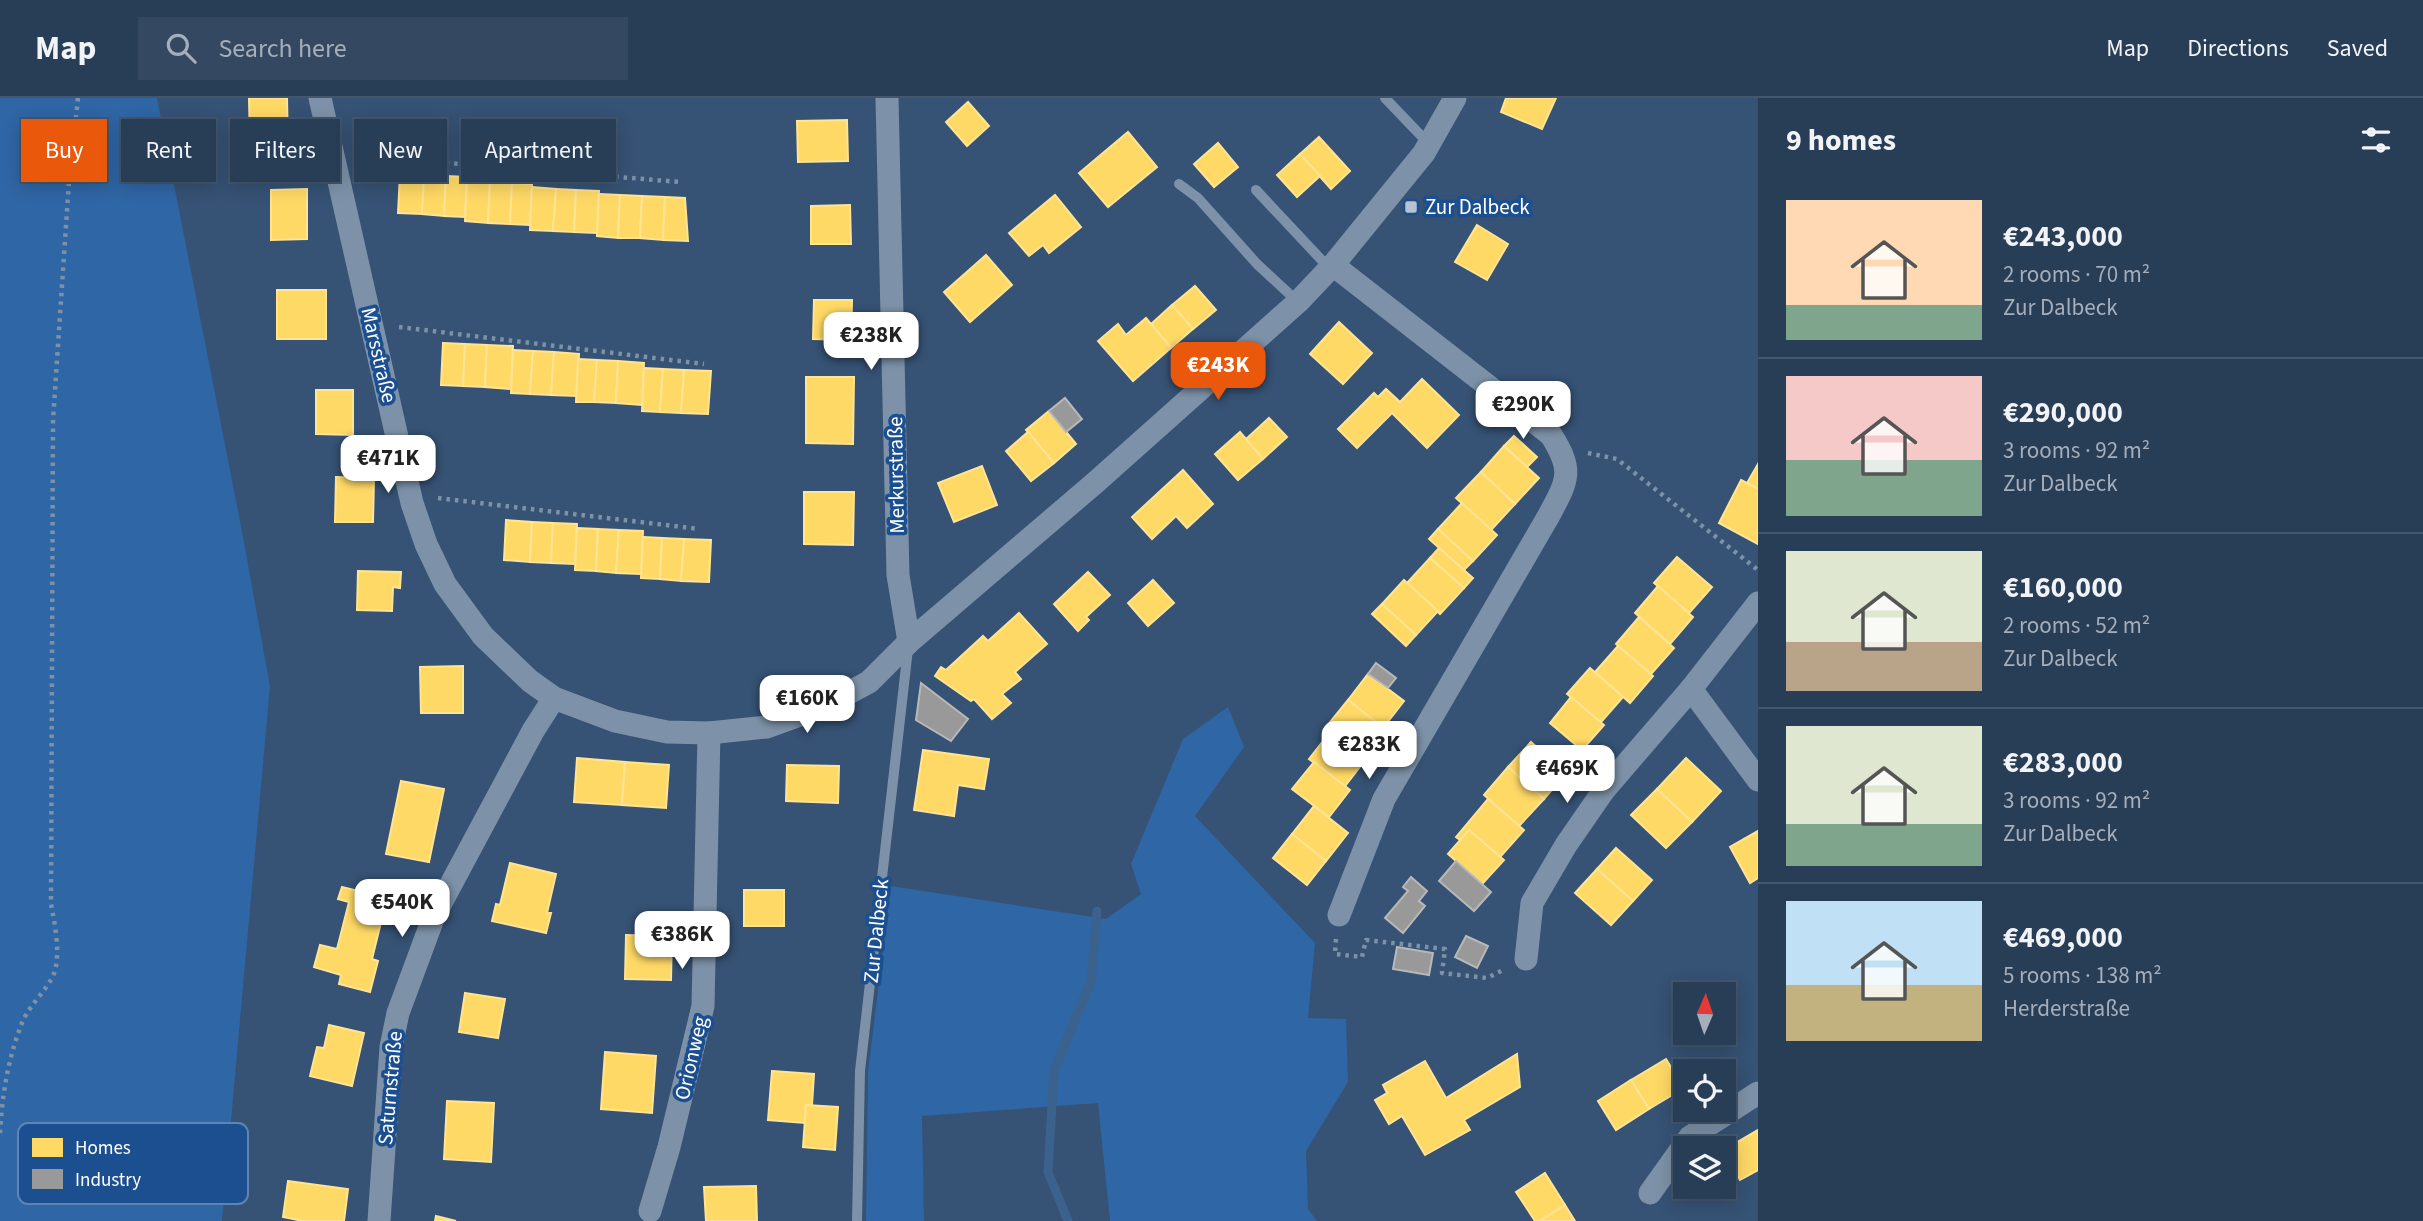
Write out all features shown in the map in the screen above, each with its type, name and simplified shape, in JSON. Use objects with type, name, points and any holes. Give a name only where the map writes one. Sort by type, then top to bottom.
[{"type":"street","name":"Marsstraße","points":[[320,98],[412,503],[426,544],[445,584],[483,635],[530,681],[554,698],[615,721],[667,732],[709,733]]},
{"type":"street","name":"Merkurstraße","points":[[887,98],[898,575],[909,642]]},
{"type":"street","points":[[709,733],[767,727],[822,707],[869,682],[909,642],[1096,482],[1298,302],[1382,207],[1429,144],[1455,98]]},
{"type":"street","points":[[1331,267],[1550,435],[1558,446],[1568,472],[1560,496],[1384,799],[1339,915]]},
{"type":"street","points":[[1527,960],[1532,903],[1566,845],[1604,790],[1691,689],[1758,603]]},
{"type":"street","points":[[1691,689],[1758,780]]},
{"type":"street","name":"Saturnstraße","points":[[379,1221],[391,1047],[398,1013],[434,916],[533,730],[554,698]]},
{"type":"street","name":"Orionweg","points":[[650,1210],[669,1147],[703,1006],[709,733]]},
{"type":"street","points":[[1650,1193],[1689,1137],[1758,1093]]},
{"type":"lane","points":[[1385,98],[1429,144]]},
{"type":"lane","points":[[1179,184],[1198,198],[1257,264],[1298,302]]},
{"type":"lane","points":[[1256,190],[1331,267]]},
{"type":"lane","name":"Zur Dalbeck","points":[[857,1221],[860,1072],[909,642]]},
{"type":"path","points":[[0,1133],[4,1089],[15,1042],[28,1010],[52,977],[55,966],[57,935],[51,891],[52,421],[69,181],[78,98]]},
{"type":"path","points":[[447,163],[680,182]]},
{"type":"path","points":[[398,327],[704,364]]},
{"type":"path","points":[[1558,446],[1617,459],[1758,570]]},
{"type":"path","points":[[438,498],[699,529]]},
{"type":"path","points":[[1339,915],[1335,954],[1362,957],[1366,940],[1445,949],[1442,973],[1487,978],[1527,960]]},
{"type":"shaded area","points":[[0,98],[157,98],[161,119],[121,119],[121,182],[173,182],[270,686],[231,1123],[18,1123],[18,1204],[224,1204],[222,1221],[0,1221]]},
{"type":"shaded area","points":[[1228,707],[1244,747],[1195,816],[1315,943],[1308,1018],[1346,1019],[1348,1082],[1306,1151],[1308,1209],[1317,1221],[1110,1221],[1098,1103],[922,1116],[924,1221],[866,1221],[868,1072],[891,886],[1106,919],[1141,894],[1131,864],[1183,739]]},
{"type":"building: Homes","points":[[249,98],[287,98],[287,119],[249,119]]},
{"type":"building: Homes","points":[[1506,98],[1556,98],[1542,129],[1501,112]]},
{"type":"building: Homes","points":[[968,102],[989,126],[967,146],[946,122]]},
{"type":"building: Homes","points":[[847,120],[848,161],[798,162],[797,121]]},
{"type":"building: Homes","points":[[1128,132],[1157,167],[1108,207],[1079,173]]},
{"type":"building: Homes","points":[[1319,137],[1350,171],[1331,189],[1300,154]]},
{"type":"building: Homes","points":[[1218,143],[1238,167],[1214,187],[1194,164]]},
{"type":"building: Homes","points":[[1300,154],[1320,176],[1297,197],[1277,175]]},
{"type":"building: Homes","points":[[447,176],[461,177],[461,182],[467,182],[465,217],[444,216]]},
{"type":"building: Homes","points":[[400,182],[424,182],[422,214],[398,213]]},
{"type":"building: Homes","points":[[424,182],[446,182],[444,216],[422,214]]},
{"type":"building: Homes","points":[[467,182],[490,182],[488,223],[465,221]]},
{"type":"building: Homes","points":[[490,182],[512,183],[510,224],[488,223]]},
{"type":"building: Homes","points":[[512,183],[532,184],[530,225],[510,224]]},
{"type":"building: Homes","points":[[532,187],[556,189],[553,231],[530,230]]},
{"type":"building: Homes","points":[[307,189],[307,239],[271,240],[271,190]]},
{"type":"building: Homes","points":[[556,189],[576,190],[574,232],[553,231]]},
{"type":"building: Homes","points":[[576,190],[599,191],[597,233],[574,232]]},
{"type":"building: Homes","points":[[599,194],[620,195],[618,238],[597,236]]},
{"type":"building: Homes","points":[[620,195],[642,196],[640,238],[618,238]]},
{"type":"building: Homes","points":[[1055,195],[1081,227],[1049,253],[1043,245],[1029,256],[1009,233]]},
{"type":"building: Homes","points":[[642,196],[665,197],[663,240],[640,238]]},
{"type":"building: Homes","points":[[665,197],[685,198],[688,241],[663,240]]},
{"type":"building: Homes","points":[[850,205],[851,244],[811,244],[811,206]]},
{"type":"building: Homes","points":[[1477,225],[1508,244],[1487,280],[1455,262]]},
{"type":"building: Homes","points":[[986,255],[1012,285],[970,322],[944,292]]},
{"type":"building: Homes","points":[[1195,286],[1216,310],[1193,329],[1172,305]]},
{"type":"building: Homes","points":[[277,290],[326,290],[326,339],[277,339]]},
{"type":"building: Homes","points":[[814,300],[852,300],[851,340],[813,339]]},
{"type":"building: Homes","points":[[1172,305],[1193,329],[1171,348],[1151,324]]},
{"type":"building: Homes","points":[[1146,318],[1171,348],[1133,381],[1098,341],[1118,324],[1126,335]]},
{"type":"building: Homes","points":[[1339,322],[1372,353],[1343,384],[1310,354]]},
{"type":"building: Homes","points":[[443,343],[465,344],[463,386],[441,385]]},
{"type":"building: Homes","points":[[465,344],[487,345],[485,387],[463,386]]},
{"type":"building: Homes","points":[[487,345],[513,346],[511,389],[485,387]]},
{"type":"building: Homes","points":[[513,350],[533,351],[530,394],[511,393]]},
{"type":"building: Homes","points":[[533,351],[554,352],[551,395],[530,394]]},
{"type":"building: Homes","points":[[554,352],[579,354],[577,396],[551,395]]},
{"type":"building: Homes","points":[[578,359],[597,360],[594,402],[576,402]]},
{"type":"building: Homes","points":[[597,360],[618,361],[616,403],[594,402]]},
{"type":"building: Homes","points":[[618,361],[644,363],[642,405],[616,403]]},
{"type":"building: Homes","points":[[644,368],[663,369],[660,412],[642,411]]},
{"type":"building: Homes","points":[[663,369],[684,370],[681,413],[660,412]]},
{"type":"building: Homes","points":[[684,370],[711,371],[708,414],[681,413]]},
{"type":"building: Homes","points":[[806,377],[854,377],[853,444],[806,443]]},
{"type":"building: Homes","points":[[1422,379],[1459,415],[1427,448],[1392,413],[1357,448],[1338,429],[1374,393],[1378,397],[1386,389],[1400,402]]},
{"type":"building: Homes","points":[[316,390],[353,390],[353,435],[316,434]]},
{"type":"building: Homes","points":[[1049,411],[1076,444],[1054,463],[1026,430]]},
{"type":"building: Homes","points":[[1269,418],[1287,437],[1263,459],[1246,439]]},
{"type":"building: Homes","points":[[1028,432],[1054,463],[1031,481],[1006,451]]},
{"type":"building: Homes","points":[[1240,432],[1263,459],[1238,480],[1215,454]]},
{"type":"building: Homes","points":[[1514,436],[1537,457],[1527,467],[1504,446]]},
{"type":"building: Homes","points":[[1504,446],[1539,478],[1515,504],[1481,472]]},
{"type":"building: Homes","points":[[1758,464],[1758,489],[1747,483]]},
{"type":"building: Homes","points":[[982,466],[997,505],[954,522],[938,483]]},
{"type":"building: Homes","points":[[1183,470],[1213,504],[1187,528],[1176,516],[1152,539],[1132,517]]},
{"type":"building: Homes","points":[[1481,472],[1515,504],[1491,530],[1456,498]]},
{"type":"building: Homes","points":[[336,477],[374,478],[373,522],[335,522]]},
{"type":"building: Homes","points":[[1741,480],[1758,489],[1758,544],[1719,523]]},
{"type":"building: Homes","points":[[804,492],[854,492],[853,545],[804,544]]},
{"type":"building: Homes","points":[[1462,503],[1497,535],[1473,561],[1438,529]]},
{"type":"building: Homes","points":[[506,520],[532,522],[530,562],[504,560]]},
{"type":"building: Homes","points":[[532,522],[553,523],[551,563],[530,562]]},
{"type":"building: Homes","points":[[553,523],[577,524],[575,564],[551,563]]},
{"type":"building: Homes","points":[[577,528],[598,529],[596,571],[575,570]]},
{"type":"building: Homes","points":[[598,529],[619,530],[616,573],[596,571]]},
{"type":"building: Homes","points":[[1438,529],[1473,561],[1464,570],[1429,539]]},
{"type":"building: Homes","points":[[619,530],[643,531],[641,574],[616,573]]},
{"type":"building: Homes","points":[[643,537],[662,538],[660,579],[641,578]]},
{"type":"building: Homes","points":[[662,538],[684,539],[681,581],[660,579]]},
{"type":"building: Homes","points":[[684,539],[711,540],[709,582],[681,581]]},
{"type":"building: Homes","points":[[1439,548],[1473,578],[1464,588],[1430,558]]},
{"type":"building: Homes","points":[[1677,557],[1712,587],[1689,613],[1654,583]]},
{"type":"building: Homes","points":[[1430,558],[1464,588],[1440,614],[1407,583]]},
{"type":"building: Homes","points":[[358,571],[401,572],[400,588],[393,587],[392,611],[357,610]]},
{"type":"building: Homes","points":[[1088,572],[1110,595],[1086,617],[1089,620],[1078,631],[1054,604]]},
{"type":"building: Homes","points":[[1153,580],[1174,603],[1148,626],[1128,603]]},
{"type":"building: Homes","points":[[1404,580],[1438,611],[1416,635],[1382,604]]},
{"type":"building: Homes","points":[[1658,586],[1693,617],[1670,644],[1635,613]]},
{"type":"building: Homes","points":[[1382,604],[1416,635],[1406,646],[1372,614]]},
{"type":"building: Homes","points":[[1019,613],[1047,644],[1015,672],[1021,679],[1002,694],[1011,703],[992,719],[974,699],[971,701],[935,676],[941,667],[946,670],[983,636],[988,641]]},
{"type":"building: Homes","points":[[1639,617],[1674,648],[1651,674],[1616,644]]},
{"type":"building: Homes","points":[[1618,646],[1653,676],[1630,703],[1595,672]]},
{"type":"building: Homes","points":[[463,666],[463,713],[421,713],[420,667]]},
{"type":"building: Homes","points":[[1590,668],[1623,697],[1601,722],[1567,694]]},
{"type":"building: Homes","points":[[1368,674],[1404,701],[1383,728],[1348,700]]},
{"type":"building: Homes","points":[[1571,697],[1604,725],[1582,750],[1550,723]]},
{"type":"building: Homes","points":[[1348,700],[1383,728],[1361,755],[1326,727]]},
{"type":"building: Homes","points":[[1331,731],[1366,759],[1345,786],[1309,759]]},
{"type":"building: Homes","points":[[1531,742],[1566,773],[1544,799],[1508,767]]},
{"type":"building: Homes","points":[[923,750],[989,759],[984,789],[958,785],[954,816],[914,810]]},
{"type":"building: Homes","points":[[577,758],[625,762],[622,805],[574,802]]},
{"type":"building: Homes","points":[[1686,758],[1721,791],[1692,822],[1657,789]]},
{"type":"building: Homes","points":[[625,762],[669,765],[666,808],[622,805]]},
{"type":"building: Homes","points":[[1314,762],[1350,790],[1329,817],[1292,789]]},
{"type":"building: Homes","points":[[787,765],[839,766],[838,803],[786,801]]},
{"type":"building: Homes","points":[[1508,767],[1544,799],[1519,826],[1484,795]]},
{"type":"building: Homes","points":[[401,781],[444,789],[429,862],[386,854]]},
{"type":"building: Homes","points":[[1657,789],[1692,822],[1666,848],[1631,815]]},
{"type":"building: Homes","points":[[1488,799],[1524,830],[1500,857],[1469,830],[1460,840],[1456,837]]},
{"type":"building: Homes","points":[[1314,806],[1348,833],[1326,861],[1292,834]]},
{"type":"building: Homes","points":[[1469,830],[1504,860],[1482,884],[1448,854]]},
{"type":"building: Homes","points":[[1758,831],[1758,878],[1750,883],[1730,847]]},
{"type":"building: Homes","points":[[1292,834],[1326,861],[1307,885],[1273,858]]},
{"type":"building: Homes","points":[[1616,848],[1652,880],[1633,901],[1597,869]]},
{"type":"building: Homes","points":[[510,863],[556,874],[547,913],[551,913],[546,933],[492,921],[496,904],[500,905]]},
{"type":"building: Homes","points":[[1597,869],[1633,901],[1611,925],[1575,893]]},
{"type":"building: Homes","points":[[342,887],[387,898],[372,959],[378,961],[370,992],[339,984],[341,975],[314,967],[320,945],[337,949],[349,902],[338,899]]},
{"type":"building: Homes","points":[[744,890],[784,890],[784,926],[744,926]]},
{"type":"building: Homes","points":[[626,935],[672,936],[671,980],[625,979]]},
{"type":"building: Homes","points":[[465,993],[505,999],[498,1038],[459,1032]]},
{"type":"building: Homes","points":[[329,1025],[364,1033],[352,1086],[310,1076],[317,1047],[324,1048]]},
{"type":"building: Homes","points":[[605,1052],[656,1056],[652,1113],[601,1109]]},
{"type":"building: Homes","points":[[1517,1054],[1520,1087],[1464,1120],[1470,1130],[1425,1155],[1402,1116],[1389,1124],[1375,1100],[1387,1093],[1383,1085],[1425,1061],[1446,1098]]},
{"type":"building: Homes","points":[[1666,1059],[1673,1070],[1673,1095],[1649,1109],[1631,1080]]},
{"type":"building: Homes","points":[[772,1071],[814,1074],[812,1105],[806,1105],[805,1123],[768,1120]]},
{"type":"building: Homes","points":[[1631,1080],[1649,1109],[1616,1130],[1598,1101]]},
{"type":"building: Homes","points":[[447,1101],[494,1103],[491,1162],[444,1159]]},
{"type":"building: Homes","points":[[806,1105],[838,1107],[835,1150],[803,1147]]},
{"type":"building: Homes","points":[[1758,1130],[1758,1170],[1740,1180],[1736,1172],[1736,1143]]},
{"type":"building: Homes","points":[[1545,1173],[1565,1205],[1540,1221],[1535,1221],[1516,1192]]},
{"type":"building: Homes","points":[[288,1181],[348,1189],[344,1221],[303,1221],[283,1217]]},
{"type":"building: Homes","points":[[756,1186],[757,1221],[706,1221],[704,1187]]},
{"type":"building: Homes","points":[[1565,1205],[1575,1221],[1540,1221]]},
{"type":"building: Homes","points":[[436,1216],[456,1221],[435,1221]]},
{"type":"building: Industry","points":[[1065,398],[1082,419],[1066,432],[1049,411]]},
{"type":"building: Industry","points":[[1376,663],[1396,678],[1388,688],[1368,674]]},
{"type":"building: Industry","points":[[921,683],[968,719],[951,741],[916,720]]},
{"type":"building: Industry","points":[[1456,861],[1491,892],[1474,911],[1439,881]]},
{"type":"building: Industry","points":[[1411,877],[1427,891],[1419,901],[1425,906],[1403,933],[1385,918],[1408,891],[1403,887]]},
{"type":"building: Industry","points":[[1466,936],[1488,946],[1477,968],[1455,957]]},
{"type":"building: Industry","points":[[1397,947],[1433,953],[1429,975],[1393,969]]},
{"type":"waterway","points":[[1068,1221],[1048,1172],[1054,1071],[1091,981],[1097,911]]},
{"type":"place","name":"Zur Dalbeck","points":[[1411,207]]}]
